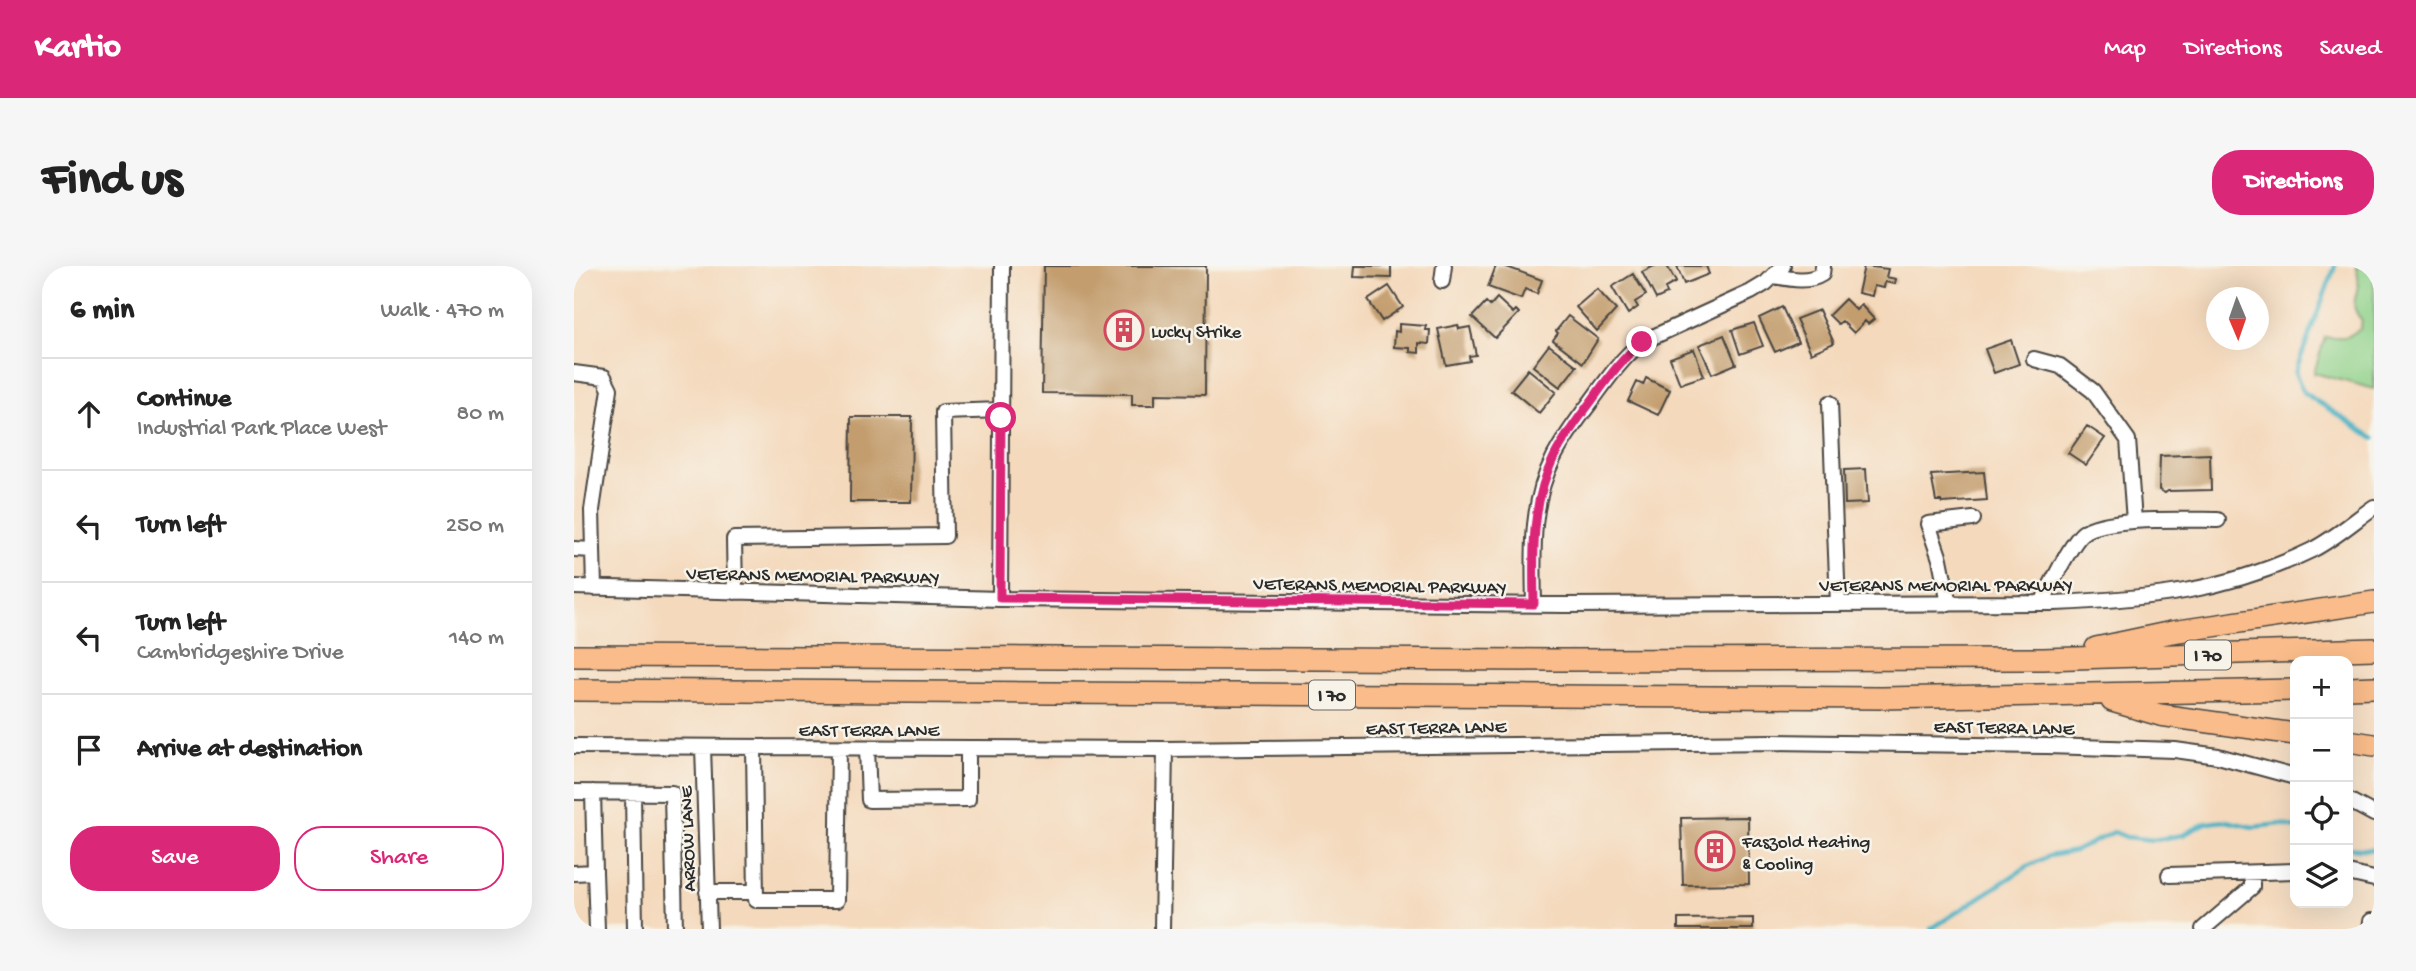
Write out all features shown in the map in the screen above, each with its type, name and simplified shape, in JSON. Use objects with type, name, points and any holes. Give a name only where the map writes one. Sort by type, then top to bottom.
[{"type":"highway","points":[[2043,659],[2172,632],[2374,602]]},
{"type":"highway","name":"I 70","points":[[574,656],[2043,659],[2374,649]]},
{"type":"highway","points":[[2353,688],[2374,687]]},
{"type":"highway","name":"I 70","points":[[574,690],[1716,698],[2089,695],[2290,690]]},
{"type":"highway","points":[[2089,695],[2160,715],[2290,733]]},
{"type":"highway","points":[[2353,742],[2374,745]]},
{"type":"street","points":[[1000,598],[1002,266]]},
{"type":"street","points":[[1534,604],[1535,519],[1542,488],[1554,457],[1569,432],[1629,353],[1642,342],[1751,292],[1779,271],[1802,280],[1822,274],[1823,266]]},
{"type":"street","points":[[2034,359],[2060,366],[2093,391],[2128,440],[2134,521]]},
{"type":"street","points":[[574,373],[604,377],[610,389],[592,510],[594,588]]},
{"type":"street","points":[[1830,403],[1838,604]]},
{"type":"street","points":[[735,592],[734,539],[944,536],[943,412],[1001,410]]},
{"type":"street","name":"VETERANS MEMORIAL PARKWAY","points":[[574,587],[1000,598],[1534,604],[1949,604],[2131,600],[2193,591],[2254,575],[2314,548],[2374,507]]},
{"type":"street","points":[[1949,604],[1940,559],[1928,524],[1973,519]]},
{"type":"street","points":[[2042,603],[2059,569],[2083,532],[2117,521],[2218,520]]},
{"type":"street","points":[[574,549],[593,550]]},
{"type":"street","name":"EAST TERRA LANE","points":[[574,746],[1165,749],[1773,742],[2114,747],[2175,750],[2218,756],[2290,776]]},
{"type":"street","name":"ARROW LANE","points":[[703,747],[709,929]]},
{"type":"street","points":[[754,747],[756,900],[837,900],[839,748]]},
{"type":"street","points":[[867,748],[869,800],[968,799],[968,748]]},
{"type":"street","points":[[1162,929],[1165,749]]},
{"type":"street","points":[[574,792],[672,793],[675,929]]},
{"type":"street","points":[[593,792],[597,929]]},
{"type":"street","points":[[633,793],[635,929]]},
{"type":"street","points":[[2353,803],[2374,814]]},
{"type":"street","points":[[2169,876],[2290,871]]},
{"type":"street","points":[[574,873],[595,873]]},
{"type":"street","points":[[2203,929],[2252,887],[2252,873]]},
{"type":"street","points":[[2353,874],[2374,879]]},
{"type":"street","points":[[708,892],[756,892]]},
{"type":"green space","points":[[2356,266],[2374,266],[2374,389],[2314,373],[2325,337],[2347,337],[2360,329],[2362,321],[2354,306],[2358,281]]},
{"type":"building","name":"Lucky Strike","points":[[1044,266],[1206,266],[1205,395],[1155,394],[1155,405],[1132,405],[1132,394],[1042,393]]},
{"type":"building","points":[[1355,266],[1391,266],[1391,278],[1354,277]]},
{"type":"building","points":[[1496,266],[1504,266],[1542,280],[1537,294],[1525,289],[1521,299],[1488,287]]},
{"type":"building","points":[[1654,266],[1667,266],[1676,282],[1665,288],[1667,294],[1656,299],[1642,272]]},
{"type":"building","points":[[1677,266],[1706,266],[1709,274],[1684,284]]},
{"type":"building","points":[[1864,266],[1888,269],[1886,277],[1896,279],[1895,284],[1885,282],[1884,288],[1874,286],[1872,296],[1858,293]]},
{"type":"building","points":[[1633,274],[1646,295],[1635,302],[1638,307],[1628,314],[1612,287]]},
{"type":"building","points":[[1389,286],[1403,307],[1382,321],[1368,300]]},
{"type":"building","points":[[1597,289],[1616,310],[1597,331],[1576,307]]},
{"type":"building","points":[[1497,298],[1513,313],[1516,310],[1519,313],[1495,338],[1472,317],[1486,302],[1490,306]]},
{"type":"building","points":[[1845,299],[1856,310],[1861,305],[1874,319],[1868,324],[1865,321],[1854,333],[1842,321],[1838,324],[1829,315]]},
{"type":"building","points":[[1782,307],[1798,342],[1775,352],[1759,318]]},
{"type":"building","points":[[1819,310],[1834,343],[1811,353],[1796,319]]},
{"type":"building","points":[[1568,316],[1598,339],[1583,363],[1553,340],[1558,333],[1556,331]]},
{"type":"building","points":[[1754,323],[1763,346],[1740,354],[1732,330]]},
{"type":"building","points":[[1399,324],[1426,326],[1425,330],[1430,330],[1429,344],[1419,343],[1419,353],[1410,352],[1410,348],[1394,347],[1395,331],[1399,332]]},
{"type":"building","points":[[1458,325],[1459,329],[1470,327],[1476,355],[1469,356],[1470,361],[1446,365],[1438,329]]},
{"type":"building","points":[[1724,335],[1736,364],[1712,374],[1699,345]]},
{"type":"building","points":[[2011,340],[2019,364],[1994,373],[1985,349]]},
{"type":"building","points":[[1549,345],[1577,366],[1560,387],[1533,366]]},
{"type":"building","points":[[1694,349],[1704,376],[1680,384],[1670,358]]},
{"type":"building","points":[[1528,369],[1556,392],[1539,413],[1511,390]]},
{"type":"building","points":[[1646,378],[1670,390],[1658,415],[1628,401],[1637,382],[1643,385]]},
{"type":"building","points":[[851,417],[912,417],[911,502],[850,502]]},
{"type":"building","points":[[2087,426],[2105,438],[2086,465],[2068,453]]},
{"type":"building","points":[[2210,454],[2211,490],[2165,493],[2159,490],[2160,456]]},
{"type":"building","points":[[1866,469],[1868,503],[1845,504],[1844,470]]},
{"type":"building","points":[[1984,472],[1987,500],[1942,503],[1936,501],[1931,475]]},
{"type":"building","name":"Faszold Heating & Cooling","points":[[1748,817],[1749,884],[1683,885],[1681,818]]},
{"type":"building","points":[[1753,918],[1753,929],[1678,929],[1678,919]]},
{"type":"waterway","points":[[2335,266],[2295,373],[2304,393],[2374,438]]},
{"type":"waterway","points":[[1931,929],[2028,866],[2049,856],[2075,851],[2114,832],[2126,837],[2153,840],[2183,835],[2206,823],[2226,821],[2253,827],[2281,824],[2290,827]]},
{"type":"waterway","points":[[2353,848],[2374,850]]},
{"type":"place","name":"Lucky Strike","points":[[1124,330]]},
{"type":"place","name":"Faszold Heating & Cooling","points":[[1715,851]]},
{"type":"route","points":[[1001,418],[1000,598],[1534,604],[1535,519],[1542,488],[1554,457],[1614,371],[1642,342]]}]
